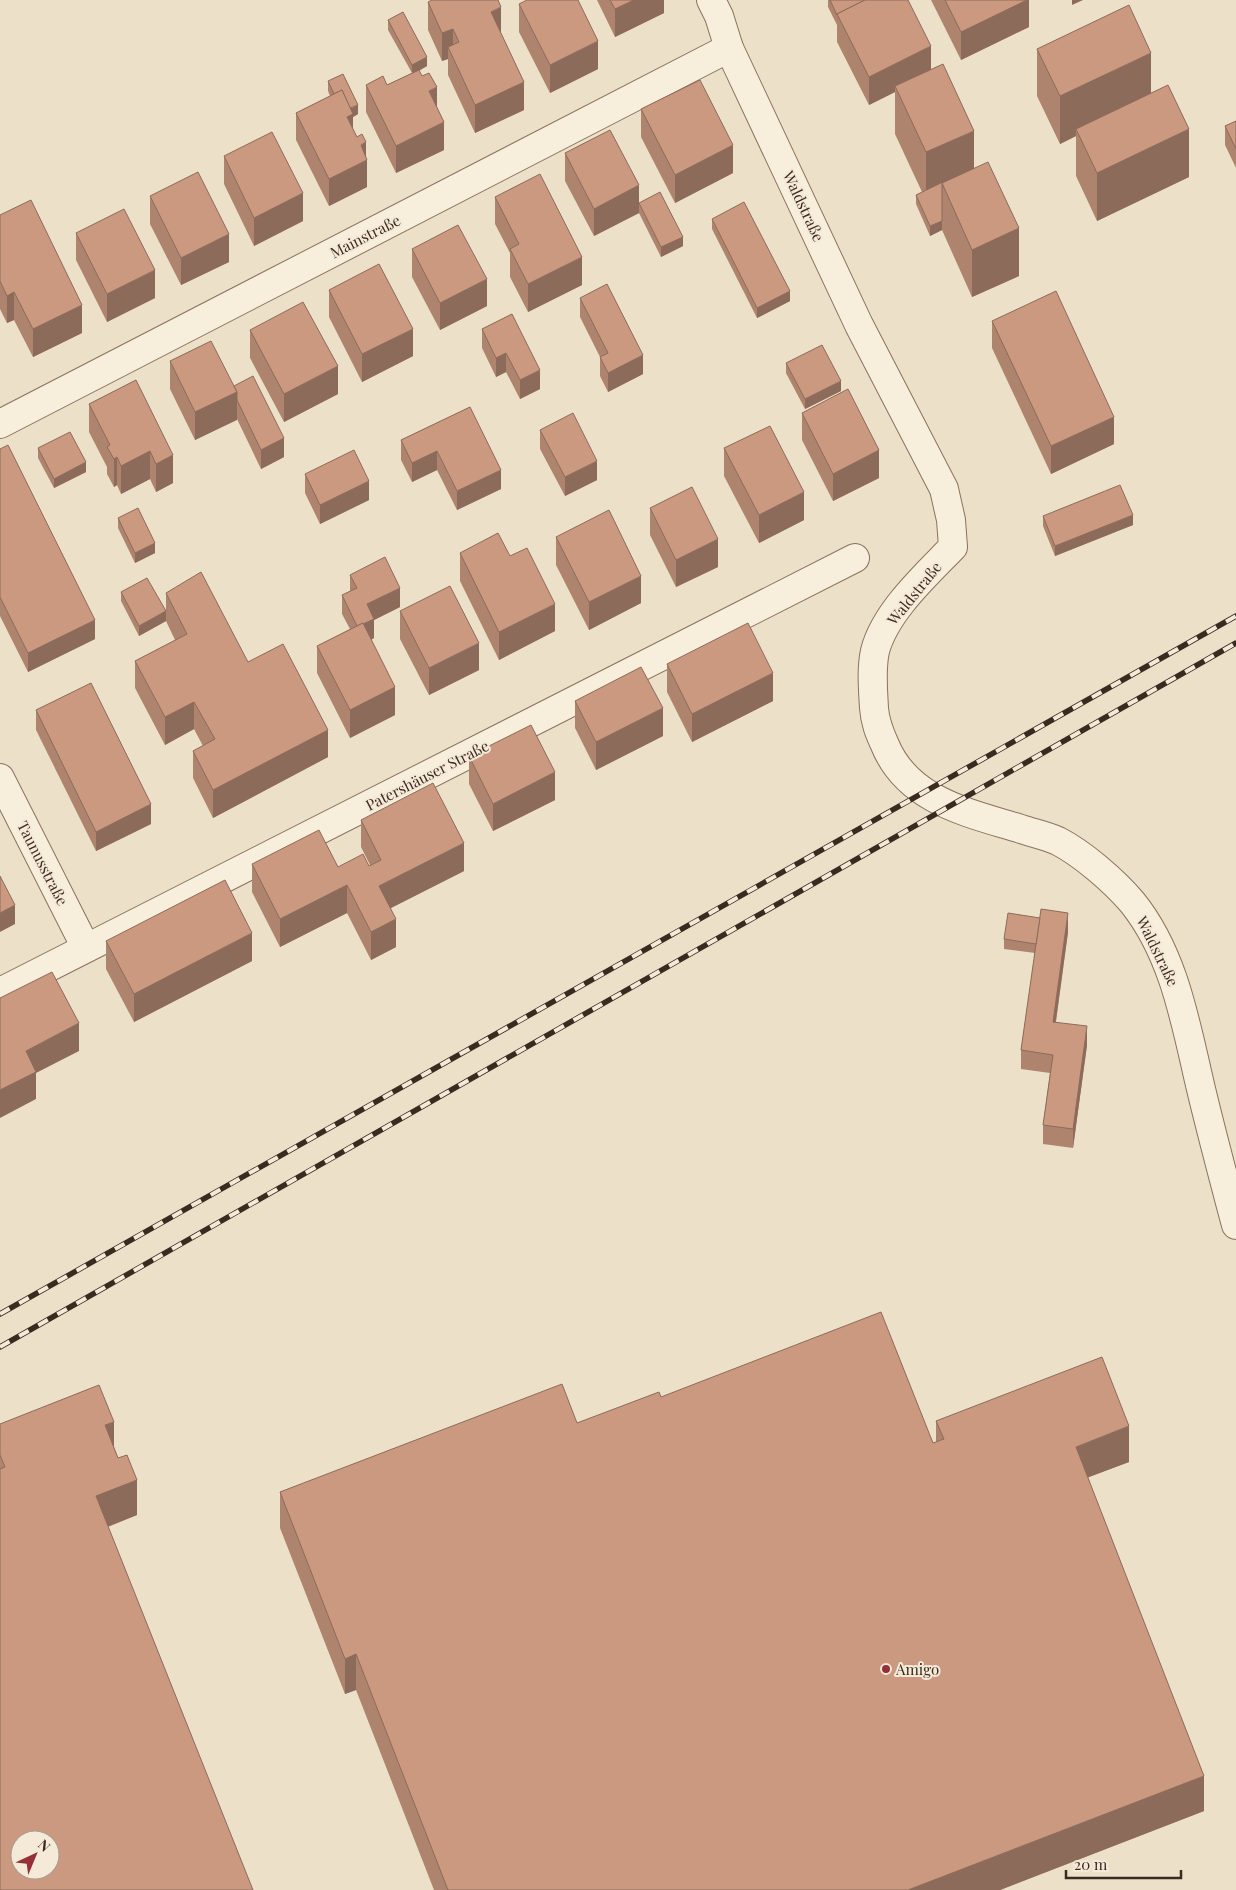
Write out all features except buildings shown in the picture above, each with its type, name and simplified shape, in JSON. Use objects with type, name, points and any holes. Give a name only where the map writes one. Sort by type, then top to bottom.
[{"type":"street","name":"Waldstraße","points":[[711,0],[719,16],[729,48],[859,325],[944,490],[950,512],[953,547],[902,603],[885,628],[875,651],[872,681],[875,722],[890,758],[913,785],[934,799],[967,813],[1058,841],[1104,873],[1133,904],[1153,936],[1176,985],[1236,1225]]},
{"type":"street","name":"Mainstraße","points":[[0,424],[729,48]]},
{"type":"street","name":"Patershäuser Straße","points":[[0,992],[855,558]]},
{"type":"street","name":"Taunusstraße","points":[[0,778],[86,948]]},
{"type":"railway","points":[[0,1314],[1236,616]]},
{"type":"railway","points":[[0,1347],[1236,643]]},
{"type":"place","name":"Amigo","points":[[886,1669]]}]
